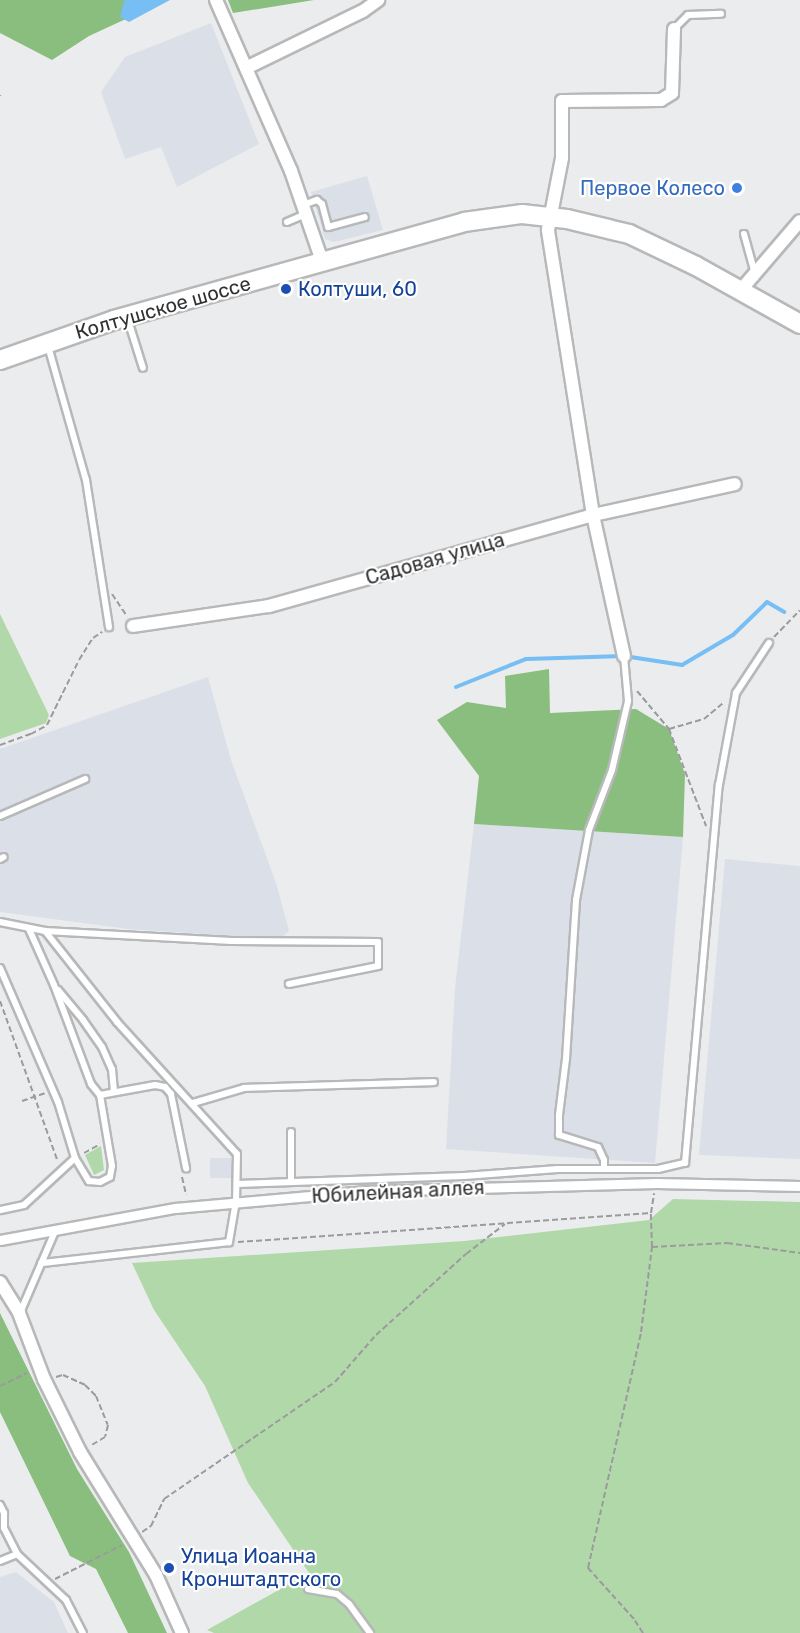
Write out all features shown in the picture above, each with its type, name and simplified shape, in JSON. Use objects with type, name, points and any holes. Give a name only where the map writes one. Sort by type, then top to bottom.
[{"type":"main road","name":"Колтушское шоссе","points":[[0,360],[127,317],[322,261],[483,218],[522,214],[552,216],[629,234],[800,324]]},
{"type":"street","points":[[216,0],[305,209],[322,261]]},
{"type":"street","points":[[246,68],[363,11],[378,0]]},
{"type":"street","points":[[624,656],[593,515],[548,230],[562,158],[562,101],[586,96],[661,100],[672,93],[674,29]]},
{"type":"street","points":[[740,291],[800,221]]},
{"type":"street","name":"Садовая улица","points":[[133,626],[269,606],[593,515],[735,484]]},
{"type":"street","name":"Юбилейная аллея","points":[[0,1240],[188,1207],[366,1191],[656,1183],[800,1186]]},
{"type":"street","points":[[0,1282],[20,1313],[44,1379],[80,1452],[156,1575],[181,1628],[189,1633]]},
{"type":"lane","points":[[674,29],[688,15],[721,14]]},
{"type":"lane","points":[[287,222],[317,200],[321,204],[328,227],[365,217]]},
{"type":"lane","points":[[744,234],[755,276]]},
{"type":"lane","points":[[127,317],[143,368]]},
{"type":"lane","points":[[46,343],[86,480],[109,627]]},
{"type":"lane","points":[[237,1184],[464,1176],[604,1168],[658,1169],[685,1163],[719,785],[736,693],[769,643]]},
{"type":"lane","points":[[604,1168],[604,1160],[598,1147],[559,1135],[559,1115],[566,1059],[576,900],[589,830],[612,770],[628,701],[628,679],[624,656]]},
{"type":"lane","points":[[0,816],[85,779]]},
{"type":"lane","points":[[0,922],[45,932],[232,941],[378,942],[378,966],[289,984]]},
{"type":"lane","points":[[0,968],[53,1090],[75,1158],[89,1181],[100,1182],[110,1177],[112,1166],[100,1095],[91,1084],[54,986],[29,929]]},
{"type":"lane","points":[[41,1263],[229,1242],[237,1184],[237,1155],[193,1103],[117,1022],[45,932]]},
{"type":"lane","points":[[54,986],[102,1047],[112,1069],[114,1092]]},
{"type":"lane","points":[[193,1103],[244,1088],[434,1082]]},
{"type":"lane","points":[[100,1095],[155,1085],[165,1087],[171,1094],[186,1167]]},
{"type":"lane","points":[[291,1132],[291,1181]]},
{"type":"lane","points":[[0,1210],[24,1205],[54,1180],[61,1170],[75,1158]]},
{"type":"lane","points":[[20,1313],[56,1229]]},
{"type":"lane","points":[[0,1505],[4,1513],[4,1528],[17,1554],[66,1600],[83,1633]]},
{"type":"lane","points":[[0,1561],[17,1554]]},
{"type":"lane","points":[[308,1589],[337,1594],[349,1604],[370,1633]]},
{"type":"path","points":[[103,593],[115,595],[133,626]]},
{"type":"path","points":[[769,643],[800,610]]},
{"type":"path","points":[[0,744],[31,734],[47,725],[59,697],[93,638],[109,627]]},
{"type":"path","points":[[628,679],[669,729],[714,845]]},
{"type":"path","points":[[669,729],[704,719],[736,693]]},
{"type":"path","points":[[0,1001],[61,1170]]},
{"type":"path","points":[[22,1101],[53,1090]]},
{"type":"path","points":[[75,1158],[108,1140]]},
{"type":"path","points":[[186,1167],[181,1173],[188,1207]]},
{"type":"path","points":[[643,1633],[588,1568],[641,1332],[652,1247],[651,1213],[656,1183]]},
{"type":"path","points":[[229,1242],[651,1213]]},
{"type":"path","points":[[47,1583],[133,1539],[151,1526],[164,1499],[335,1382],[384,1327],[466,1254],[505,1224]]},
{"type":"path","points":[[652,1247],[727,1243],[800,1253]]},
{"type":"path","points":[[0,1386],[33,1370]]},
{"type":"path","points":[[44,1379],[63,1375],[85,1385],[96,1396],[108,1425],[105,1437],[80,1452]]},
{"type":"shaded area","points":[[211,23],[259,144],[177,187],[161,147],[125,159],[101,92],[125,57]]},
{"type":"shaded area","points":[[367,176],[383,230],[334,242],[325,239],[311,192]]},
{"type":"shaded area","points":[[208,677],[231,760],[276,883],[289,931],[280,939],[128,929],[0,912],[0,749]]},
{"type":"shaded area","points":[[474,824],[683,837],[655,1163],[446,1149],[455,988]]},
{"type":"shaded area","points":[[725,859],[800,866],[800,1159],[699,1155]]},
{"type":"shaded area","points":[[210,1158],[233,1158],[233,1178],[210,1178]]},
{"type":"shaded area","points":[[16,1572],[54,1602],[68,1633],[0,1633],[0,1577]]},
{"type":"green space","points":[[0,0],[132,0],[128,18],[89,36],[52,60],[0,33]]},
{"type":"green space","points":[[228,0],[314,0],[233,13]]},
{"type":"green space","points":[[0,614],[49,715],[46,723],[0,739]]},
{"type":"green space","points":[[549,669],[550,713],[636,709],[669,729],[685,774],[683,837],[474,824],[479,776],[437,720],[467,702],[506,708],[505,676]]},
{"type":"green space","points":[[101,1146],[104,1170],[94,1175],[85,1155]]},
{"type":"green space","points":[[673,1199],[800,1202],[800,1633],[214,1633],[207,1630],[309,1573],[248,1483],[205,1386],[154,1310],[132,1263],[464,1241],[649,1220]]},
{"type":"green space","points":[[0,1313],[77,1469],[129,1552],[167,1633],[128,1633],[96,1569],[70,1556],[0,1412]]},
{"type":"water","points":[[170,0],[129,22],[120,17],[124,1]]},
{"type":"waterway","points":[[456,687],[526,659],[624,656],[682,665],[733,635],[767,602],[784,612]]},
{"type":"place","name":"Первое Колесо","points":[[737,188]]},
{"type":"place","name":"Колтуши, 60","points":[[286,289]]},
{"type":"place","name":"Улица Иоанна Кронштадтского","points":[[169,1568]]}]
